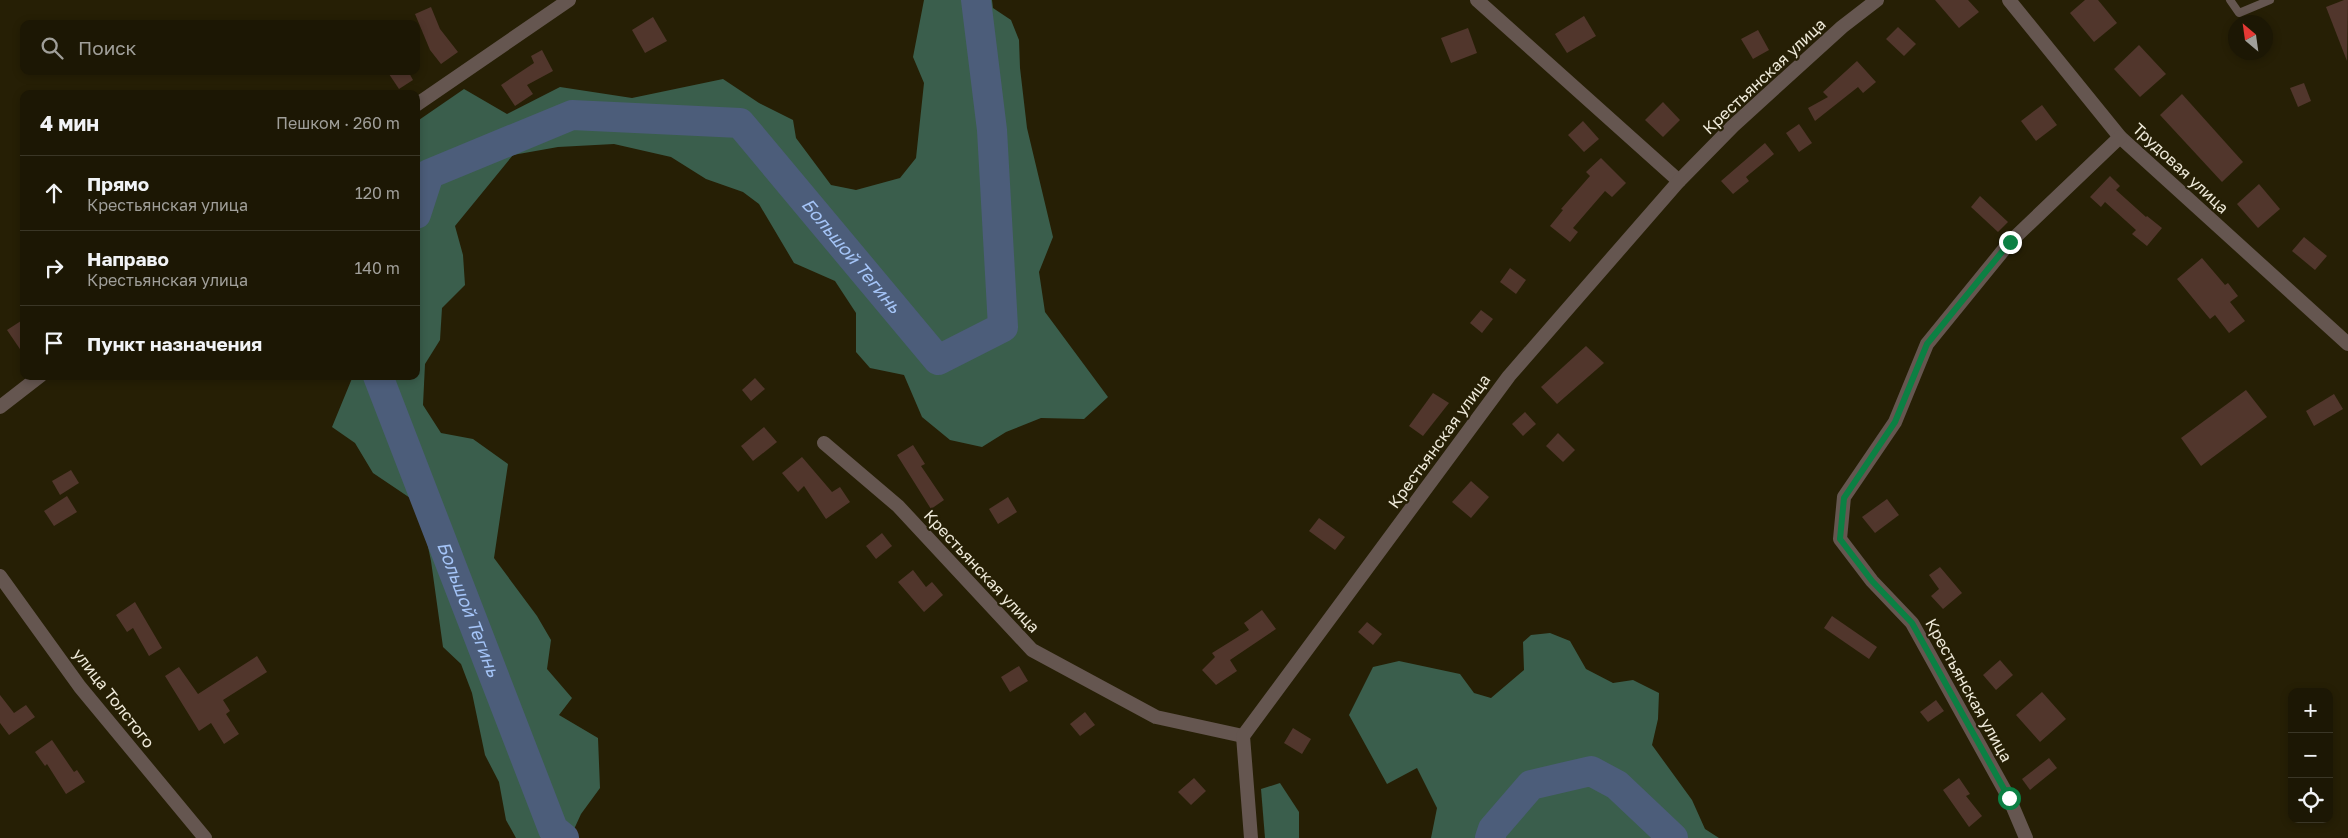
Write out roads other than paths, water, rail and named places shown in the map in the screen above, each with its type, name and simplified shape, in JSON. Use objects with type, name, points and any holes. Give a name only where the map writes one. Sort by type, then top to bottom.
[{"type":"street","points":[[420,102],[569,0]]},
{"type":"street","points":[[1477,0],[1679,181]]},
{"type":"street","name":"Крестьянская улица","points":[[824,443],[898,506],[1032,650],[1156,717],[1243,736],[1509,376],[1679,181],[1733,126],[1842,27],[1876,0]]},
{"type":"street","name":"Трудовая улица","points":[[2008,0],[2120,137],[2348,344]]},
{"type":"street","name":"Крестьянская улица","points":[[2026,838],[2009,798],[1912,623],[1872,581],[1840,539],[1844,498],[1895,422],[1927,344],[2010,242],[2120,137]]},
{"type":"street","points":[[0,407],[35,380]]},
{"type":"street","name":"улица Толстого","points":[[0,576],[80,687],[205,838]]},
{"type":"street","points":[[1243,736],[1251,838]]},
{"type":"lane","points":[[2230,0],[2239,13],[2270,0]]},
{"type":"waterway","name":"Большой Тегинь","points":[[420,202],[429,174],[572,115],[740,123],[938,360],[1003,327],[992,130],[976,0]]},
{"type":"waterway","name":"Большой Тегинь","points":[[380,380],[553,829],[564,838]]},
{"type":"waterway","name":"Большой Тегинь","points":[[1490,838],[1493,829],[1531,785],[1591,771],[1617,785],[1673,838]]}]
